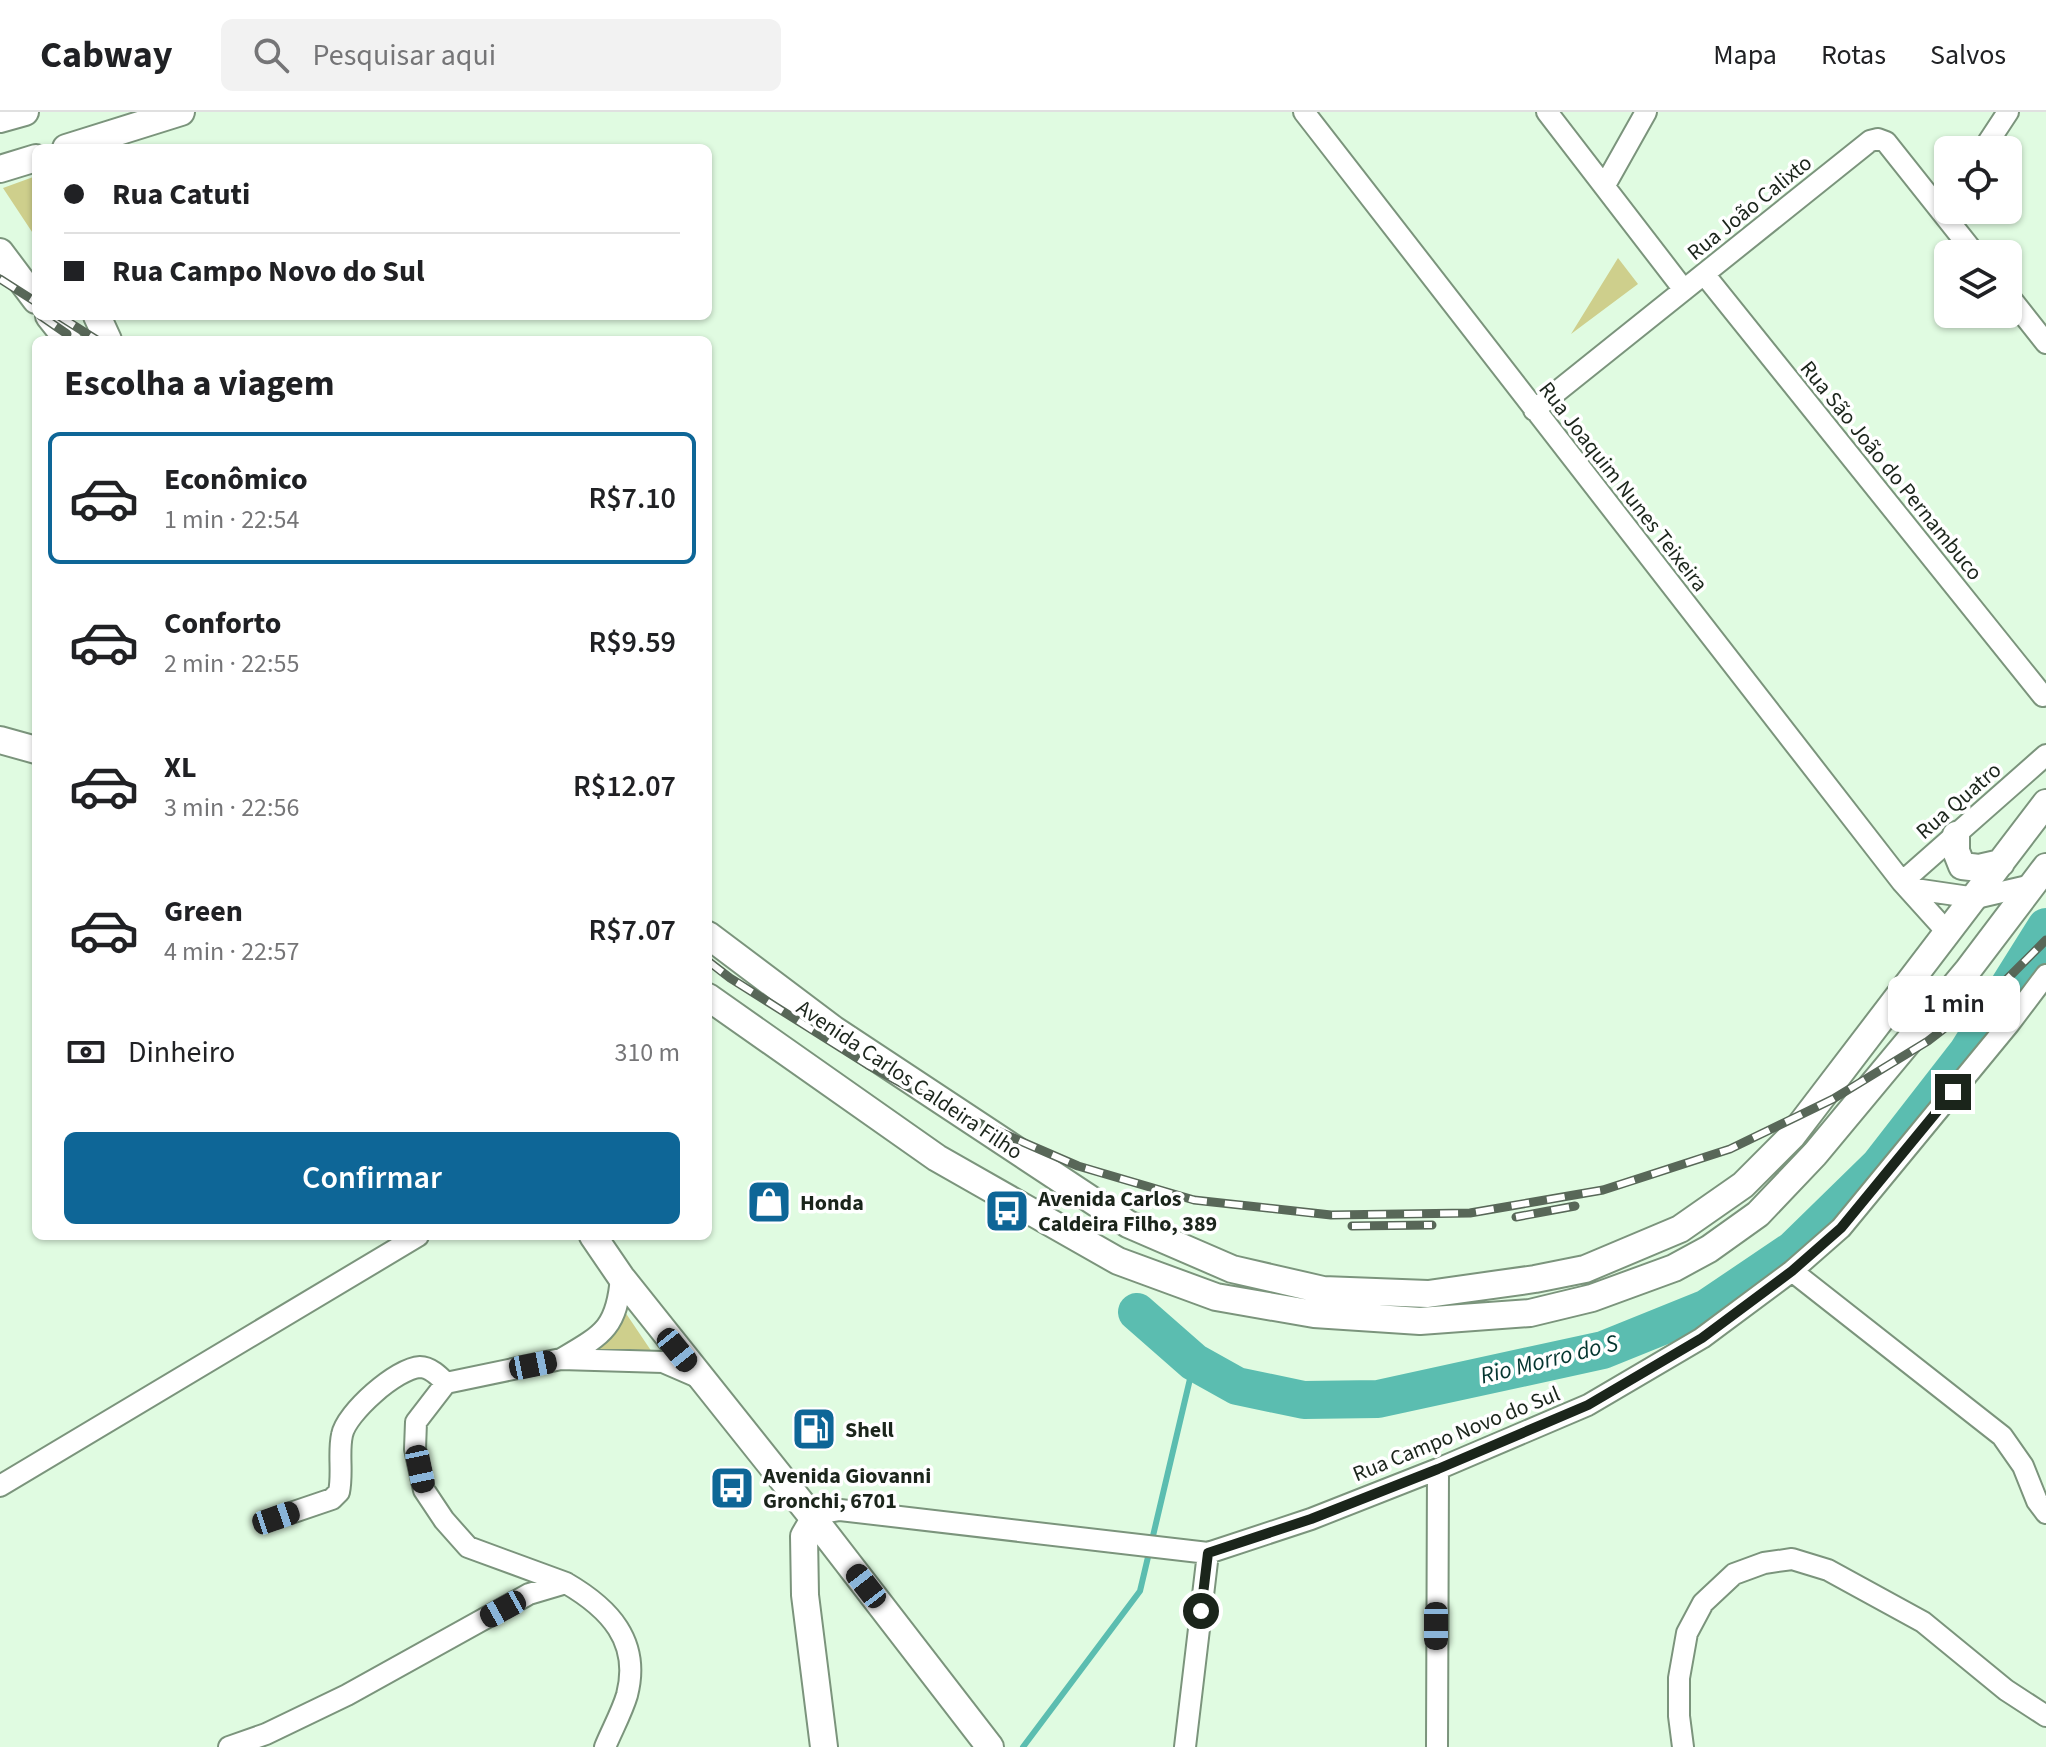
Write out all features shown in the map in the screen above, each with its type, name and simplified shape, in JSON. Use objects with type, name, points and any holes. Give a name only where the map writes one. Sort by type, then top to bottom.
[{"type":"main road","points":[[0,119],[25,112]]},
{"type":"main road","points":[[78,144],[181,112]]},
{"type":"main road","points":[[121,144],[143,123]]},
{"type":"main road","points":[[0,169],[32,159]]},
{"type":"main road","points":[[0,252],[32,295]]},
{"type":"main road","points":[[52,320],[65,336]]},
{"type":"main road","points":[[0,740],[32,749]]},
{"type":"main road","name":"Avenida Carlos Caldeira Filho","points":[[712,938],[833,1029],[1128,1224],[1232,1269],[1323,1290],[1428,1294],[1585,1269],[1680,1229],[1743,1185],[1792,1136],[2046,803]]},
{"type":"main road","points":[[1956,835],[1956,851],[1962,866],[1979,868],[2001,863]]},
{"type":"main road","points":[[712,1002],[937,1158],[1118,1261],[1216,1297],[1314,1314],[1420,1321],[1530,1313],[1592,1298],[1674,1268],[1709,1249],[1758,1214],[1815,1154],[1968,970],[2039,876]]},
{"type":"main road","points":[[712,956],[744,963]]},
{"type":"main road","points":[[596,1240],[621,1277],[990,1747]]},
{"type":"main road","points":[[814,1519],[804,1536],[805,1595],[824,1747]]},
{"type":"street","name":"Rua Joaquim Nunes Teixeira","points":[[1304,112],[1905,885],[1948,933]]},
{"type":"street","points":[[1547,112],[1684,290]]},
{"type":"street","points":[[1605,185],[1646,112]]},
{"type":"street","points":[[1992,136],[2008,112]]},
{"type":"street","name":"Rua João Calixto","points":[[1534,410],[1870,141],[1878,139],[1886,142],[1934,197]]},
{"type":"street","name":"Rua São João do Pernambuco","points":[[1704,274],[2045,698]]},
{"type":"street","points":[[2022,310],[2044,333]]},
{"type":"street","name":"Rua Quatro","points":[[1905,885],[2046,755]]},
{"type":"street","points":[[1905,885],[1960,898],[1976,898],[2039,876]]},
{"type":"street","name":"Rua Campo Novo do Sul","points":[[814,1519],[840,1510],[1208,1553],[1311,1519],[1588,1405],[1702,1338],[1792,1271],[1841,1228],[2046,975]]},
{"type":"street","points":[[0,1486],[411,1240]]},
{"type":"street","points":[[1792,1271],[2002,1436],[2023,1466],[2037,1501],[2046,1513]]},
{"type":"street","points":[[561,1359],[593,1341],[612,1322],[621,1277]]},
{"type":"street","points":[[605,1747],[627,1694],[631,1652],[603,1609],[589,1596],[566,1583],[468,1547],[444,1520],[424,1490],[415,1449],[416,1422],[446,1383],[561,1359],[663,1362],[700,1378]]},
{"type":"street","points":[[276,1518],[332,1499],[339,1492],[342,1435],[350,1415],[374,1395],[409,1370],[422,1366],[435,1372],[446,1383]]},
{"type":"street","points":[[1437,1747],[1438,1469]]},
{"type":"street","points":[[1185,1747],[1208,1553]]},
{"type":"street","points":[[1688,1745],[1679,1716],[1679,1678],[1687,1633],[1703,1603],[1734,1574],[1764,1563],[1792,1559],[1828,1570],[1923,1622],[2006,1690],[2046,1716]]},
{"type":"street","points":[[229,1747],[266,1734],[347,1695],[529,1594],[566,1583]]},
{"type":"green space","points":[[32,177],[32,232],[3,188]]},
{"type":"green space","points":[[1618,258],[1638,284],[1571,334]]},
{"type":"green space","points":[[625,1312],[654,1355],[588,1351],[615,1331]]},
{"type":"waterway","name":"Rio Morro do S","points":[[1137,1312],[1194,1362],[1237,1386],[1304,1400],[1378,1399],[1603,1350],[1707,1308],[1793,1250],[1880,1165],[1967,1053],[2046,927]]},
{"type":"waterway","points":[[1023,1747],[1140,1591],[1194,1362]]},
{"type":"railway","points":[[0,279],[32,299]]},
{"type":"railway","points":[[47,320],[67,334]]},
{"type":"railway","points":[[65,320],[91,336]]},
{"type":"railway","points":[[712,964],[868,1065],[958,1114],[1078,1166],[1194,1200],[1331,1215],[1470,1213],[1603,1190],[1730,1149],[1833,1099],[1928,1041],[2003,983],[2046,940]]},
{"type":"railway","points":[[1516,1217],[1575,1206]]},
{"type":"railway","points":[[1352,1226],[1432,1225]]},
{"type":"place","name":"Honda","points":[[769,1202]]},
{"type":"place","name":"Avenida Carlos Caldeira Filho, 389","points":[[1007,1211]]},
{"type":"place","name":"Shell","points":[[814,1429]]},
{"type":"place","name":"Avenida Giovanni Gronchi, 6701","points":[[732,1488]]},
{"type":"route","points":[[1201,1611],[1208,1553],[1311,1519],[1588,1405],[1702,1338],[1792,1271],[1841,1228],[1953,1092]]}]
